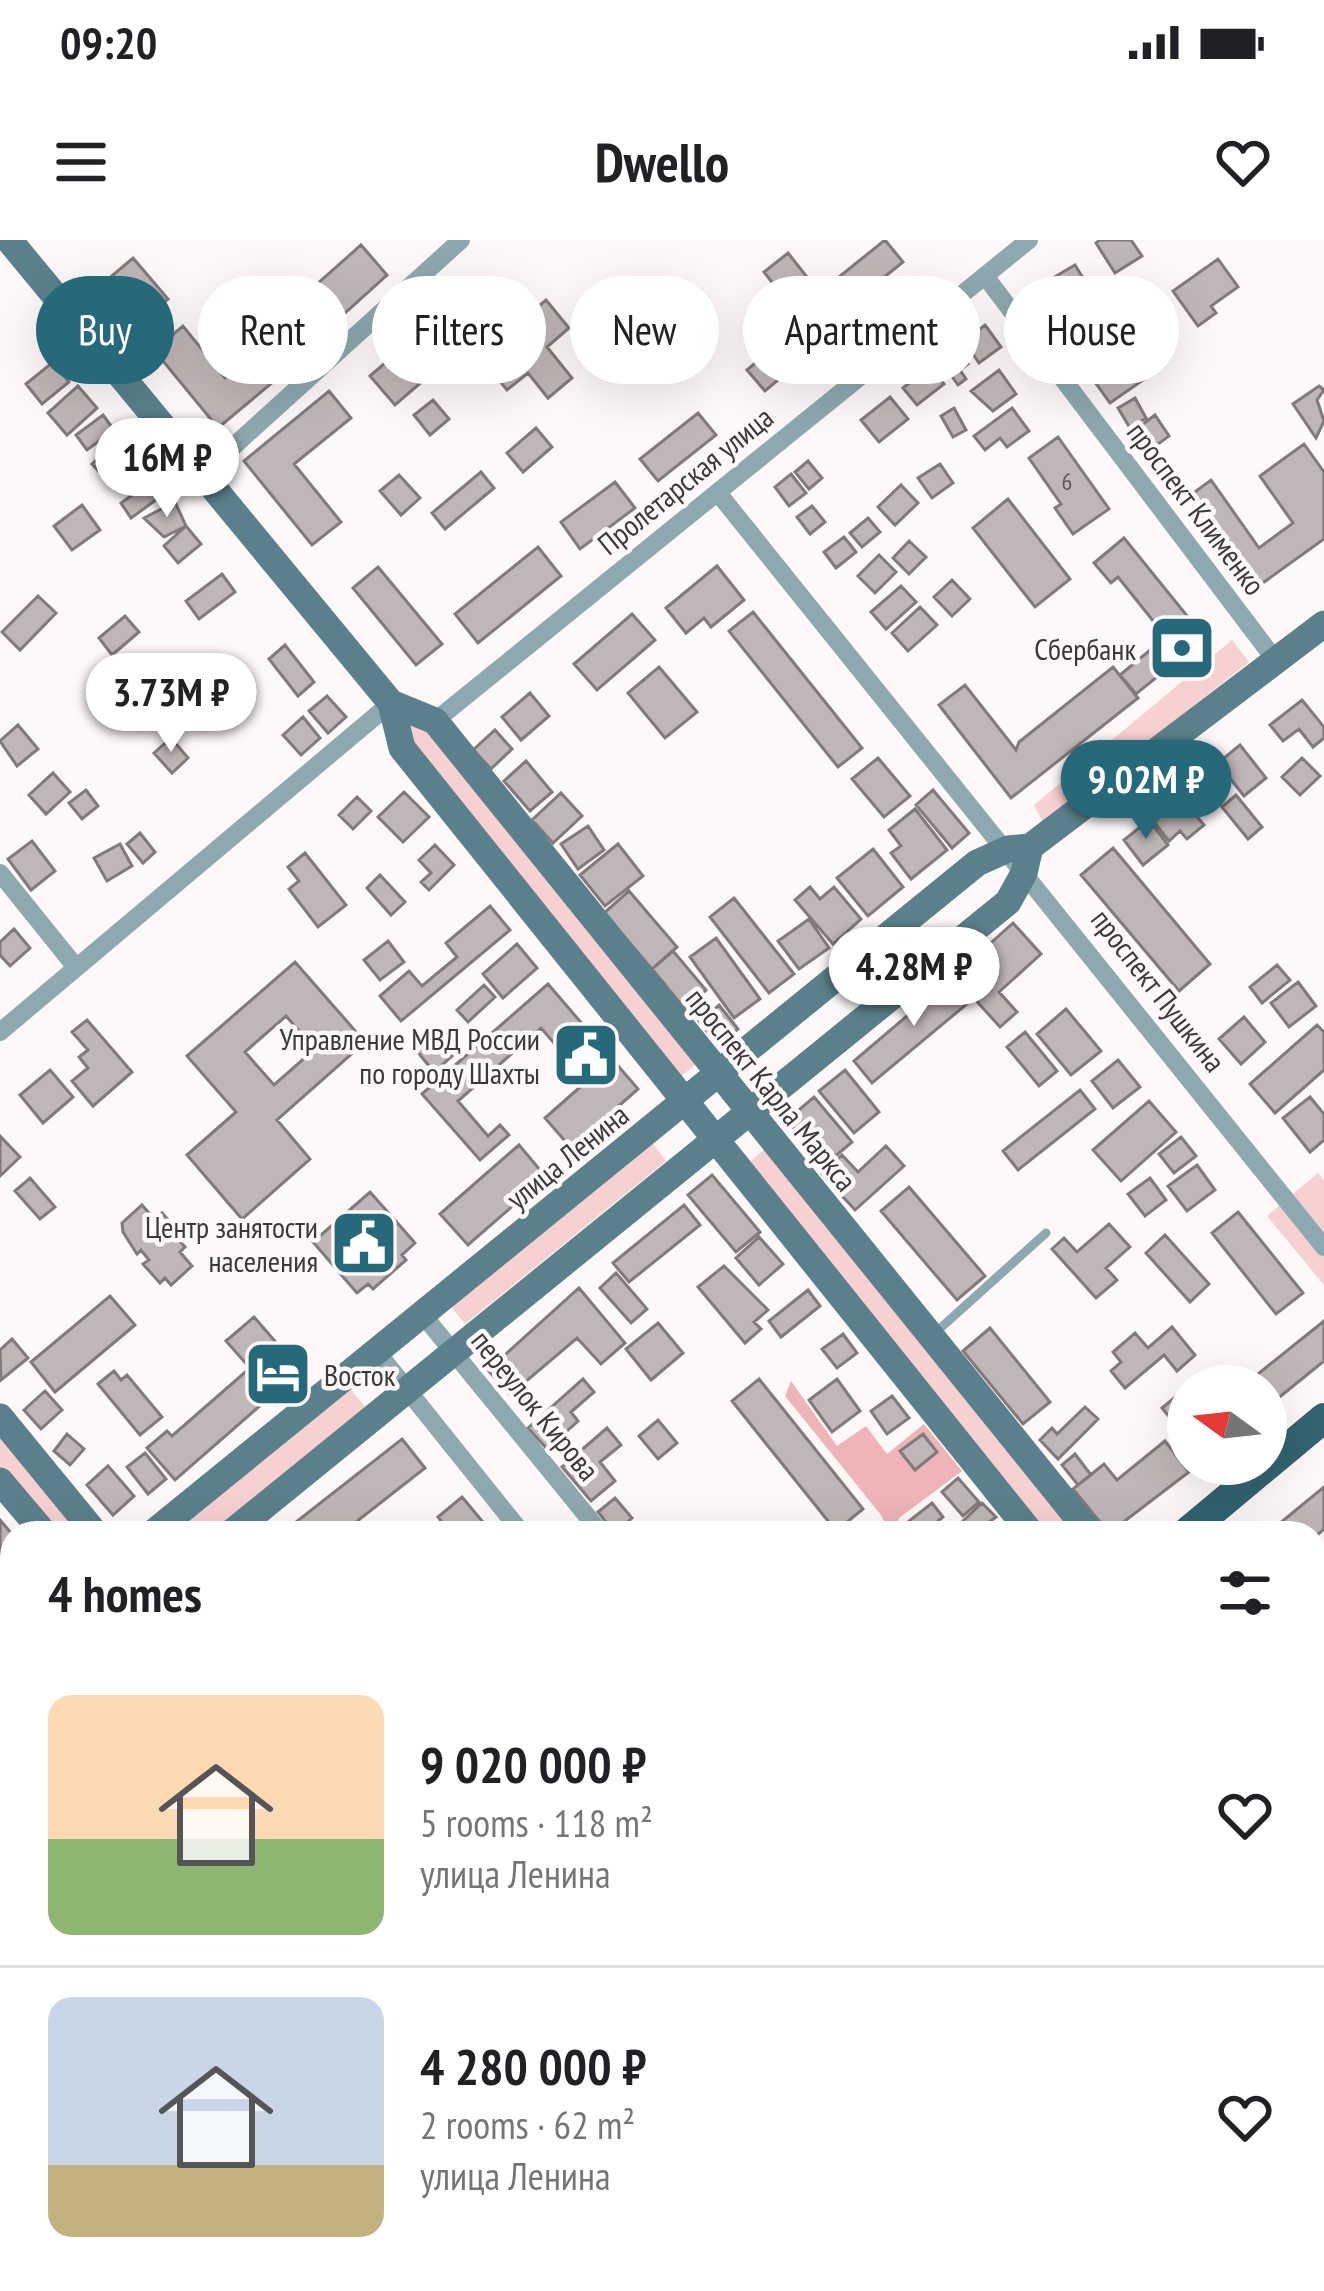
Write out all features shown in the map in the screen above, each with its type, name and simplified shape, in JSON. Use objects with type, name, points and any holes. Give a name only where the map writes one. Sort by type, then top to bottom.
[{"type":"main road","name":"проспект Карла Маркса","points":[[9,240],[391,703],[402,748],[1021,1521]]},
{"type":"main road","name":"улица Ленина","points":[[168,1521],[977,863],[1021,856],[1324,624]]},
{"type":"main road","name":"проспект Карла Маркса","points":[[391,703],[435,721],[1080,1521]]},
{"type":"main road","name":"улица Ленина","points":[[252,1521],[406,1390],[1008,902],[1021,856]]},
{"type":"main road","points":[[0,1417],[85,1521]]},
{"type":"main road","points":[[1200,1521],[1324,1418]]},
{"type":"main road","points":[[0,1480],[34,1521]]},
{"type":"street","points":[[203,474],[461,240]]},
{"type":"street","name":"Пролетарская улица","points":[[435,721],[1029,240]]},
{"type":"street","name":"проспект Клименко","points":[[985,276],[1276,661]]},
{"type":"street","name":"проспект Пушкина","points":[[718,493],[1021,856],[1324,1246]]},
{"type":"street","points":[[0,1032],[391,703]]},
{"type":"street","points":[[0,873],[75,966]]},
{"type":"street","name":"переулок Кирова","points":[[423,1315],[591,1521]]},
{"type":"street","points":[[377,1352],[512,1521]]},
{"type":"lane","points":[[931,1336],[1046,1233]]},
{"type":"shaded area","points":[[1232,640],[1249,662],[1044,824],[1034,805]]},
{"type":"shaded area","points":[[399,711],[433,725],[699,1062],[676,1080],[407,745]]},
{"type":"shaded area","points":[[651,1141],[666,1161],[465,1324],[450,1305]]},
{"type":"shaded area","points":[[766,1148],[1067,1521],[1035,1521],[747,1164]]},
{"type":"shaded area","points":[[1318,1173],[1324,1180],[1324,1285],[1267,1216]]},
{"type":"shaded area","points":[[791,1381],[837,1446],[866,1426],[887,1454],[924,1424],[962,1471],[898,1521],[884,1521],[785,1396]]},
{"type":"shaded area","points":[[349,1387],[365,1407],[225,1521],[181,1521]]},
{"type":"shaded area","points":[[0,1426],[78,1521],[44,1521],[0,1467]]},
{"type":"building","points":[[885,240],[903,262],[886,276],[840,276]]},
{"type":"building","points":[[1131,240],[1142,256],[1115,273],[1096,243]]},
{"type":"building","points":[[361,245],[387,275],[372,276],[372,289],[348,310],[348,276],[326,276]]},
{"type":"building","points":[[788,253],[806,276],[767,276],[764,272]]},
{"type":"building","points":[[133,258],[148,276],[112,276]]},
{"type":"building","points":[[1218,259],[1238,287],[1211,306],[1216,313],[1198,326],[1179,299],[1179,287]]},
{"type":"building","points":[[1075,265],[1082,276],[1056,276]]},
{"type":"building","points":[[546,300],[569,328],[547,347],[570,376],[548,398],[537,384],[546,384]]},
{"type":"building","points":[[985,325],[1001,347],[980,362],[980,329]]},
{"type":"building","points":[[183,326],[198,345],[198,384],[271,384],[218,428],[174,374],[174,333]]},
{"type":"building","points":[[999,370],[1004,384],[1016,394],[993,411],[971,391]]},
{"type":"building","points":[[36,376],[36,384],[67,384],[42,404],[26,384]]},
{"type":"building","points":[[377,384],[419,384],[395,405]]},
{"type":"building","points":[[908,384],[944,384],[917,405],[903,388]]},
{"type":"building","points":[[1096,384],[1137,384],[1110,403]]},
{"type":"building","points":[[78,386],[97,408],[67,435],[48,413]]},
{"type":"building","points":[[1319,386],[1324,390],[1317,400],[1324,421],[1316,438],[1293,404]]},
{"type":"building","points":[[329,391],[351,418],[294,464],[341,522],[312,545],[244,461]]},
{"type":"building","points":[[890,397],[908,419],[879,442],[861,420]]},
{"type":"building","points":[[1135,398],[1146,418],[1130,428],[1118,408]]},
{"type":"building","points":[[433,400],[449,419],[430,435],[414,415]]},
{"type":"building","points":[[954,408],[966,430],[953,437],[941,416]]},
{"type":"building","points":[[1012,408],[1029,431],[1007,447],[1000,438],[985,450],[974,436]]},
{"type":"building","points":[[698,413],[716,435],[658,481],[640,459]]},
{"type":"building","points":[[103,415],[114,430],[87,450],[76,435]]},
{"type":"building","points":[[1155,415],[1169,436],[1145,454],[1130,434]]},
{"type":"building","points":[[536,428],[552,447],[523,472],[507,453]]},
{"type":"building","points":[[1058,437],[1109,509],[1073,534],[1055,508],[1061,504],[1029,458]]},
{"type":"building","points":[[116,441],[135,461],[111,484],[92,464]]},
{"type":"building","points":[[1304,444],[1324,472],[1324,539],[1246,595],[1229,571],[1237,565],[1188,497],[1211,480],[1259,548],[1293,523],[1260,476]]},
{"type":"building","points":[[808,461],[822,478],[809,489],[795,472]]},
{"type":"building","points":[[940,464],[953,483],[932,498],[918,478]]},
{"type":"building","points":[[481,472],[494,488],[445,529],[432,513]]},
{"type":"building","points":[[791,474],[806,493],[789,506],[775,487]]},
{"type":"building","points":[[399,475],[420,498],[401,515],[380,491]]},
{"type":"building","points":[[150,482],[160,497],[131,518],[121,503]]},
{"type":"building","points":[[615,482],[635,508],[580,549],[561,522]]},
{"type":"building","points":[[901,485],[918,503],[895,525],[878,507]]},
{"type":"building","points":[[1008,499],[1070,579],[1035,607],[973,528]]},
{"type":"building","points":[[175,502],[186,526],[164,537],[144,518]]},
{"type":"building","points":[[82,505],[100,530],[72,550],[54,526]]},
{"type":"building","points":[[812,506],[825,522],[810,534],[797,517]]},
{"type":"building","points":[[868,518],[880,532],[862,547],[850,533]]},
{"type":"building","points":[[186,526],[201,544],[178,563],[164,546]]},
{"type":"building","points":[[844,537],[856,552],[836,568],[824,552]]},
{"type":"building","points":[[1124,538],[1205,638],[1136,694],[1120,675],[1166,637],[1118,577],[1111,583],[1094,563]]},
{"type":"building","points":[[909,541],[926,557],[909,574],[893,558]]},
{"type":"building","points":[[538,547],[561,576],[478,643],[455,614]]},
{"type":"building","points":[[879,555],[896,572],[875,593],[858,576]]},
{"type":"building","points":[[717,566],[744,600],[711,627],[704,618],[686,633],[666,608]]},
{"type":"building","points":[[378,567],[442,644],[416,665],[353,588]]},
{"type":"building","points":[[222,574],[235,592],[199,619],[186,601]]},
{"type":"building","points":[[952,580],[970,599],[952,616],[934,597]]},
{"type":"building","points":[[901,586],[916,602],[886,629],[871,612]]},
{"type":"building","points":[[38,596],[56,613],[20,650],[2,632]]},
{"type":"building","points":[[920,607],[937,625],[908,651],[892,633]]},
{"type":"building","points":[[753,612],[862,748],[838,767],[729,631]]},
{"type":"building","points":[[632,614],[655,640],[597,690],[574,664]]},
{"type":"building","points":[[125,616],[139,632],[112,655],[99,638]]},
{"type":"building","points":[[285,645],[314,682],[298,696],[269,659]]},
{"type":"building","points":[[659,667],[697,712],[665,738],[628,693]]},
{"type":"building","points":[[1113,667],[1138,698],[1011,798],[939,705],[965,685],[1016,750],[1019,742]]},
{"type":"building","points":[[530,693],[549,716],[521,740],[502,717]]},
{"type":"building","points":[[327,696],[346,717],[328,733],[309,711]]},
{"type":"building","points":[[1302,700],[1324,727],[1324,738],[1313,747],[1299,729],[1283,741],[1270,725]]},
{"type":"building","points":[[303,717],[320,738],[301,755],[283,735]]},
{"type":"building","points":[[18,725],[38,749],[17,766],[0,741]]},
{"type":"building","points":[[495,730],[512,749],[491,769],[473,750]]},
{"type":"building","points":[[171,738],[188,758],[172,773],[154,753]]},
{"type":"building","points":[[1240,745],[1266,778],[1244,796],[1218,763]]},
{"type":"building","points":[[878,758],[910,796],[884,817],[852,779]]},
{"type":"building","points":[[1302,758],[1320,776],[1300,795],[1282,777]]},
{"type":"building","points":[[526,761],[552,792],[530,811],[504,781]]},
{"type":"building","points":[[53,773],[70,792],[46,814],[29,795]]},
{"type":"building","points":[[86,790],[98,806],[82,819],[69,803]]},
{"type":"building","points":[[933,790],[969,833],[952,848],[916,805]]},
{"type":"building","points":[[404,792],[429,817],[403,842],[378,817]]},
{"type":"building","points":[[561,793],[582,816],[553,843],[532,820]]},
{"type":"building","points":[[1178,794],[1204,825],[1187,839],[1180,831],[1169,841],[1150,817]]},
{"type":"building","points":[[1236,795],[1262,827],[1248,839],[1222,807]]},
{"type":"building","points":[[357,797],[371,811],[353,829],[339,815]]},
{"type":"building","points":[[915,809],[947,850],[911,879],[891,853],[901,846],[889,830]]},
{"type":"building","points":[[1149,820],[1168,845],[1143,865],[1124,840]]},
{"type":"building","points":[[588,826],[604,850],[578,869],[561,844]]},
{"type":"building","points":[[140,833],[155,852],[143,863],[127,844]]},
{"type":"building","points":[[32,841],[55,871],[31,890],[8,859]]},
{"type":"building","points":[[120,844],[132,866],[107,881],[94,858]]},
{"type":"building","points":[[618,844],[643,876],[605,906],[580,875]]},
{"type":"building","points":[[435,845],[454,865],[429,890],[421,882],[431,873],[419,860]]},
{"type":"building","points":[[1113,848],[1210,964],[1179,991],[1081,875]]},
{"type":"building","points":[[873,849],[903,887],[868,916],[837,878]]},
{"type":"building","points":[[305,853],[346,905],[318,927],[289,889],[299,881],[288,867]]},
{"type":"building","points":[[380,875],[405,902],[391,915],[367,888]]},
{"type":"building","points":[[810,887],[820,899],[834,887],[861,919],[833,944],[795,900]]},
{"type":"building","points":[[629,891],[677,947],[652,969],[604,913]]},
{"type":"building","points":[[734,898],[794,974],[769,993],[710,917]]},
{"type":"building","points":[[490,906],[510,930],[401,1021],[380,996],[409,971],[422,986],[457,957],[446,943]]},
{"type":"building","points":[[809,919],[829,948],[799,969],[778,941]]},
{"type":"building","points":[[1013,923],[1041,954],[999,992],[1017,1012],[1000,1027],[954,976]]},
{"type":"building","points":[[14,929],[30,948],[10,966],[0,955],[0,942]]},
{"type":"building","points":[[716,938],[760,999],[734,1018],[690,957]]},
{"type":"building","points":[[388,941],[404,962],[380,980],[364,960]]},
{"type":"building","points":[[517,944],[537,968],[503,998],[483,974]]},
{"type":"building","points":[[673,951],[706,990],[685,1009],[652,969]]},
{"type":"building","points":[[295,962],[365,1042],[277,1120],[310,1159],[242,1219],[187,1155],[236,1112],[187,1056]],"holes":[[[286,1016],[315,1049],[274,1085],[245,1052]]]},
{"type":"building","points":[[1277,965],[1290,980],[1262,1003],[1250,987]]},
{"type":"building","points":[[954,976],[974,998],[872,1083],[854,1061]]},
{"type":"building","points":[[1298,982],[1316,1006],[1289,1027],[1271,1003]]},
{"type":"building","name":"Управление МВД России по городу Шахты","points":[[548,984],[638,1089],[571,1148],[545,1118],[587,1081],[541,1028],[458,1101],[488,1136],[500,1125],[509,1135],[480,1160],[422,1094]]},
{"type":"building","points":[[484,985],[495,997],[468,1022],[457,1010]]},
{"type":"building","points":[[719,1005],[738,1029],[718,1045],[699,1021]]},
{"type":"building","points":[[1066,1009],[1101,1051],[1071,1075],[1037,1034]]},
{"type":"building","points":[[1244,1017],[1265,1042],[1241,1064],[1219,1039]]},
{"type":"building","points":[[87,1020],[132,1072],[93,1106],[72,1081],[88,1068],[79,1057],[88,1050],[72,1032]]},
{"type":"building","points":[[1317,1025],[1324,1032],[1324,1070],[1275,1113],[1250,1084]]},
{"type":"building","points":[[429,1029],[452,1056],[434,1072],[411,1044]]},
{"type":"building","points":[[1025,1032],[1057,1071],[1039,1086],[1007,1047]]},
{"type":"building","points":[[1118,1060],[1140,1087],[1113,1108],[1092,1081]]},
{"type":"building","points":[[50,1070],[73,1097],[43,1123],[20,1095]]},
{"type":"building","points":[[845,1070],[879,1112],[854,1133],[819,1091]]},
{"type":"building","points":[[1080,1090],[1095,1109],[1018,1170],[1003,1151]]},
{"type":"building","points":[[814,1097],[852,1142],[825,1165],[787,1120]]},
{"type":"building","points":[[1310,1097],[1324,1114],[1324,1140],[1310,1152],[1283,1118]]},
{"type":"building","points":[[1149,1101],[1176,1132],[1121,1181],[1093,1150]]},
{"type":"building","points":[[0,1136],[20,1157],[0,1176]]},
{"type":"building","points":[[1181,1137],[1196,1156],[1174,1173],[1159,1154]]},
{"type":"building","points":[[519,1145],[546,1177],[468,1245],[440,1214]]},
{"type":"building","points":[[886,1146],[904,1166],[855,1210],[821,1173],[842,1155],[858,1172]]},
{"type":"building","points":[[1197,1165],[1215,1190],[1187,1211],[1168,1186]]},
{"type":"building","points":[[712,1175],[760,1232],[736,1252],[688,1195]]},
{"type":"building","points":[[30,1178],[55,1207],[40,1219],[15,1191]]},
{"type":"building","points":[[1150,1178],[1166,1200],[1145,1216],[1128,1194]]},
{"type":"building","points":[[909,1187],[985,1276],[957,1300],[881,1211]]},
{"type":"building","name":"Центр занятости населения","points":[[370,1192],[415,1243],[402,1255],[406,1260],[373,1289],[368,1284],[357,1293],[313,1242]]},
{"type":"building","points":[[142,1205],[155,1220],[162,1213],[182,1235],[178,1239],[185,1247],[180,1252],[192,1266],[171,1285],[165,1278],[160,1283],[143,1264],[149,1260],[141,1250],[137,1254],[123,1232],[122,1223]]},
{"type":"building","points":[[684,1205],[700,1225],[629,1282],[613,1263]]},
{"type":"building","points":[[1238,1212],[1303,1293],[1276,1314],[1212,1233]]},
{"type":"building","points":[[1109,1224],[1130,1247],[1106,1268],[1117,1280],[1096,1298],[1052,1249],[1064,1238],[1077,1252]]},
{"type":"building","points":[[1165,1235],[1209,1284],[1190,1302],[1146,1253]]},
{"type":"building","points":[[759,1237],[783,1264],[759,1285],[736,1258]]},
{"type":"building","points":[[724,1266],[768,1310],[754,1322],[761,1329],[745,1343],[698,1287]]},
{"type":"building","points":[[616,1273],[647,1309],[631,1323],[600,1288]]},
{"type":"building","points":[[579,1288],[625,1343],[601,1364],[577,1338],[510,1395],[488,1370]]},
{"type":"building","points":[[808,1290],[820,1306],[781,1337],[769,1321]]},
{"type":"building","points":[[110,1296],[135,1325],[55,1392],[31,1362]]},
{"type":"building","points":[[254,1317],[307,1378],[276,1405],[269,1398],[175,1480],[147,1448],[167,1431],[172,1436],[250,1368],[226,1341]]},
{"type":"building","points":[[1324,1321],[1324,1361],[1287,1391],[1287,1365],[1269,1365]]},
{"type":"building","points":[[658,1323],[683,1353],[651,1380],[626,1349]]},
{"type":"building","points":[[1172,1327],[1195,1355],[1184,1365],[1172,1365],[1164,1355],[1125,1388],[1111,1371],[1121,1362],[1113,1352],[1135,1333],[1148,1348]]},
{"type":"building","points":[[990,1328],[1050,1402],[1023,1424],[963,1351]]},
{"type":"building","points":[[843,1334],[857,1353],[837,1368],[822,1349]]},
{"type":"building","points":[[12,1339],[28,1358],[1,1380],[0,1350]]},
{"type":"building","points":[[114,1371],[121,1380],[127,1375],[162,1417],[140,1435],[98,1384]]},
{"type":"building","points":[[583,1379],[594,1392],[571,1412],[578,1421],[547,1449],[528,1428]]},
{"type":"building","points":[[759,1379],[863,1509],[848,1521],[828,1521],[732,1401]]},
{"type":"building","points":[[837,1379],[860,1411],[832,1432],[809,1400]]},
{"type":"building","points":[[45,1391],[62,1410],[41,1429],[24,1410]]},
{"type":"building","points":[[892,1396],[909,1418],[887,1434],[871,1411]]},
{"type":"building","points":[[1085,1407],[1098,1419],[1058,1459],[1040,1440],[1052,1428],[1057,1434]]},
{"type":"building","points":[[658,1420],[677,1443],[658,1459],[639,1436]]},
{"type":"building","points":[[607,1428],[621,1445],[600,1462],[615,1481],[591,1501],[562,1467]]},
{"type":"building","points":[[67,1434],[84,1449],[70,1465],[54,1451]]},
{"type":"building","points":[[923,1434],[937,1452],[915,1470],[900,1451]]},
{"type":"building","points":[[402,1439],[425,1468],[357,1521],[297,1521]]},
{"type":"building","points":[[1165,1441],[1167,1485],[1172,1485],[1125,1521],[1099,1521],[1073,1489],[1104,1464],[1117,1480]]},
{"type":"building","points":[[145,1453],[166,1479],[148,1494],[127,1467]]},
{"type":"building","points":[[1075,1454],[1091,1475],[1078,1485],[1062,1465]]},
{"type":"building","points":[[108,1466],[134,1496],[113,1515],[87,1485]]},
{"type":"building","points":[[958,1478],[979,1502],[963,1516],[942,1492]]},
{"type":"building","points":[[1324,1487],[1324,1521],[1283,1521]]},
{"type":"building","points":[[462,1497],[482,1521],[441,1521],[438,1517]]},
{"type":"building","points":[[615,1498],[632,1518],[605,1521],[598,1512]]},
{"type":"building","points":[[932,1503],[943,1517],[938,1521],[909,1521]]},
{"type":"building","points":[[982,1503],[996,1517],[990,1521],[963,1521]]},
{"type":"place","name":"Сбербанк","points":[[1182,648]]},
{"type":"place","name":"Управление МВД России по городу Шахты","points":[[586,1055]]},
{"type":"place","name":"Центр занятости населения","points":[[364,1243]]},
{"type":"place","name":"Восток","points":[[278,1374]]}]
